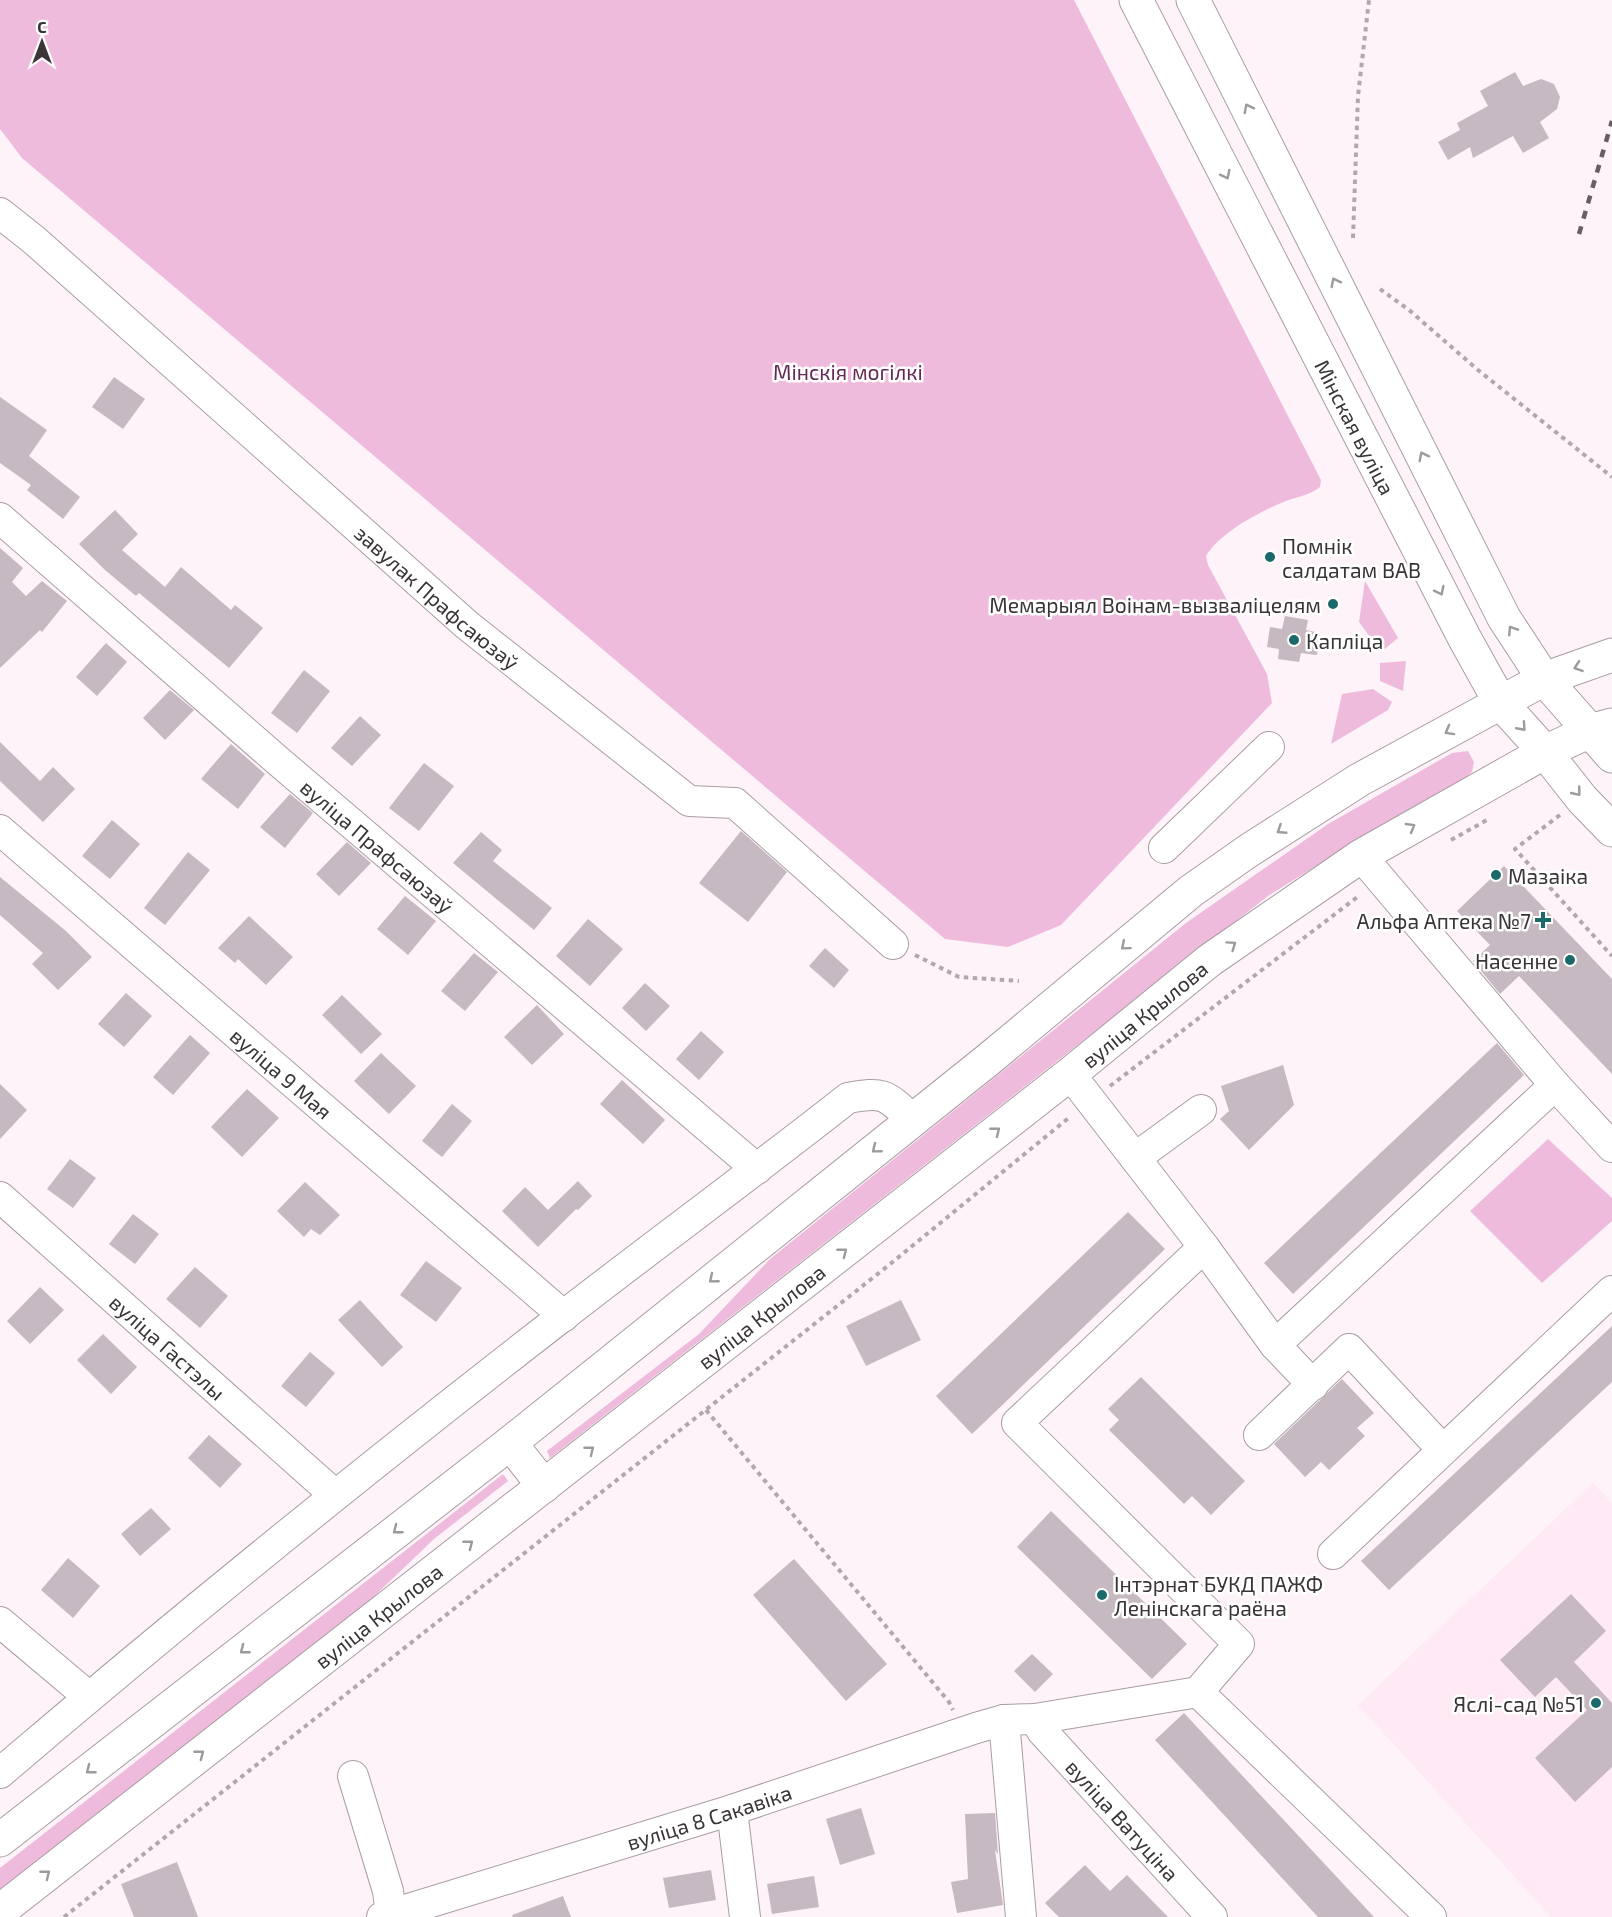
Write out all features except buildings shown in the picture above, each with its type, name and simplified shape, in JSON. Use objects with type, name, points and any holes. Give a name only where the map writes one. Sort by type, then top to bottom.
[{"type":"main road","name":"Мінская вуліца","points":[[1136,0],[1465,639],[1500,702],[1545,752],[1582,799],[1612,830]]},
{"type":"main road","points":[[1193,0],[1504,618],[1544,679],[1601,728],[1612,756]]},
{"type":"main road","points":[[0,1840],[510,1443],[1200,885],[1248,851],[1359,780],[1544,679],[1612,655]]},
{"type":"main road","name":"вуліца Крылова","points":[[0,1911],[1070,1074],[1210,960],[1371,868],[1545,752],[1601,728]]},
{"type":"main road","points":[[510,1443],[544,1486]]},
{"type":"street","name":"завулак Прафсаюзаў","points":[[0,213],[52,256],[467,625],[689,801],[735,803],[893,944]]},
{"type":"street","name":"вуліца Прафсаюзаў","points":[[0,518],[277,760],[757,1169]]},
{"type":"street","points":[[1164,849],[1269,747]]},
{"type":"street","name":"вуліца 9 Мая","points":[[0,830],[564,1316]]},
{"type":"street","points":[[1371,868],[1555,1085],[1612,1147]]},
{"type":"street","points":[[1070,1074],[1204,1247],[1275,1345],[1313,1385]]},
{"type":"street","points":[[1275,1345],[1555,1085]]},
{"type":"street","points":[[0,1773],[89,1697],[335,1496],[564,1316],[848,1098],[867,1095],[888,1097],[913,1119]]},
{"type":"street","points":[[1135,1158],[1201,1110]]},
{"type":"street","name":"вуліца Гастэлы","points":[[0,1197],[335,1496]]},
{"type":"street","points":[[1204,1247],[1017,1423],[1239,1644],[1198,1692],[1431,1917]]},
{"type":"street","points":[[1333,1554],[1612,1291]]},
{"type":"street","points":[[1259,1435],[1349,1349],[1442,1449]]},
{"type":"street","points":[[0,1623],[89,1697]]},
{"type":"street","name":"вуліца 8 Сакавіка","points":[[387,1916],[732,1810],[1004,1720],[1035,1719],[1198,1692]]},
{"type":"street","name":"вуліца Ватуціна","points":[[1035,1719],[1042,1731],[1212,1917]]},
{"type":"street","points":[[1004,1720],[1021,1917]]},
{"type":"street","points":[[354,1776],[388,1891],[387,1916]]},
{"type":"street","points":[[732,1810],[744,1917]]},
{"type":"path","points":[[1353,238],[1358,96],[1369,0]]},
{"type":"path","points":[[1380,289],[1612,477]]},
{"type":"path","points":[[1561,814],[1515,849],[1612,956]]},
{"type":"path","points":[[1448,842],[1487,820]]},
{"type":"path","points":[[64,1917],[898,1258],[1371,868]]},
{"type":"path","points":[[893,944],[959,977],[1019,981]]},
{"type":"path","points":[[706,1409],[949,1702],[963,1732]]},
{"type":"shaded area","points":[[1593,1483],[1612,1503],[1612,1917],[1551,1917],[1358,1705]]},
{"type":"green space","name":"Мінскія могілкі","points":[[0,0],[1074,0],[1321,480],[1320,487],[1316,490],[1271,507],[1239,525],[1220,540],[1206,556],[1208,565],[1267,674],[1272,703],[1061,925],[1008,947],[945,939],[22,158],[0,129]]},
{"type":"green space","points":[[1365,581],[1398,638],[1381,652],[1359,622]]},
{"type":"green space","points":[[1406,661],[1403,691],[1380,681],[1380,663]]},
{"type":"green space","points":[[1373,689],[1392,702],[1388,710],[1331,744],[1342,694]]},
{"type":"green space","points":[[1468,751],[1474,762],[1472,772],[1462,781],[1367,834],[1268,896],[550,1458],[547,1451],[699,1334],[770,1259],[1186,923],[1328,824],[1452,753]]},
{"type":"green space","points":[[1548,1139],[1612,1198],[1612,1221],[1542,1283],[1470,1211]]},
{"type":"green space","points":[[503,1474],[508,1481],[434,1539],[364,1606],[0,1892],[0,1868]]},
{"type":"railway","points":[[1579,234],[1612,121]]},
{"type":"place","name":"Помнік салдатам ВАВ","points":[[1270,557]]},
{"type":"place","name":"Мемарыял Воінам-вызваліцелям","points":[[1333,604]]},
{"type":"place","name":"Капліца","points":[[1294,640]]},
{"type":"place","name":"Мазаіка","points":[[1496,875]]},
{"type":"place","name":"Альфа Аптека №7","points":[[1543,920]]},
{"type":"place","name":"Насенне","points":[[1570,960]]},
{"type":"place","name":"Інтэрнат БУКД ПАЖФ Ленінскага раёна","points":[[1102,1595]]},
{"type":"place","name":"Яслі-сад №51","points":[[1596,1703]]}]
